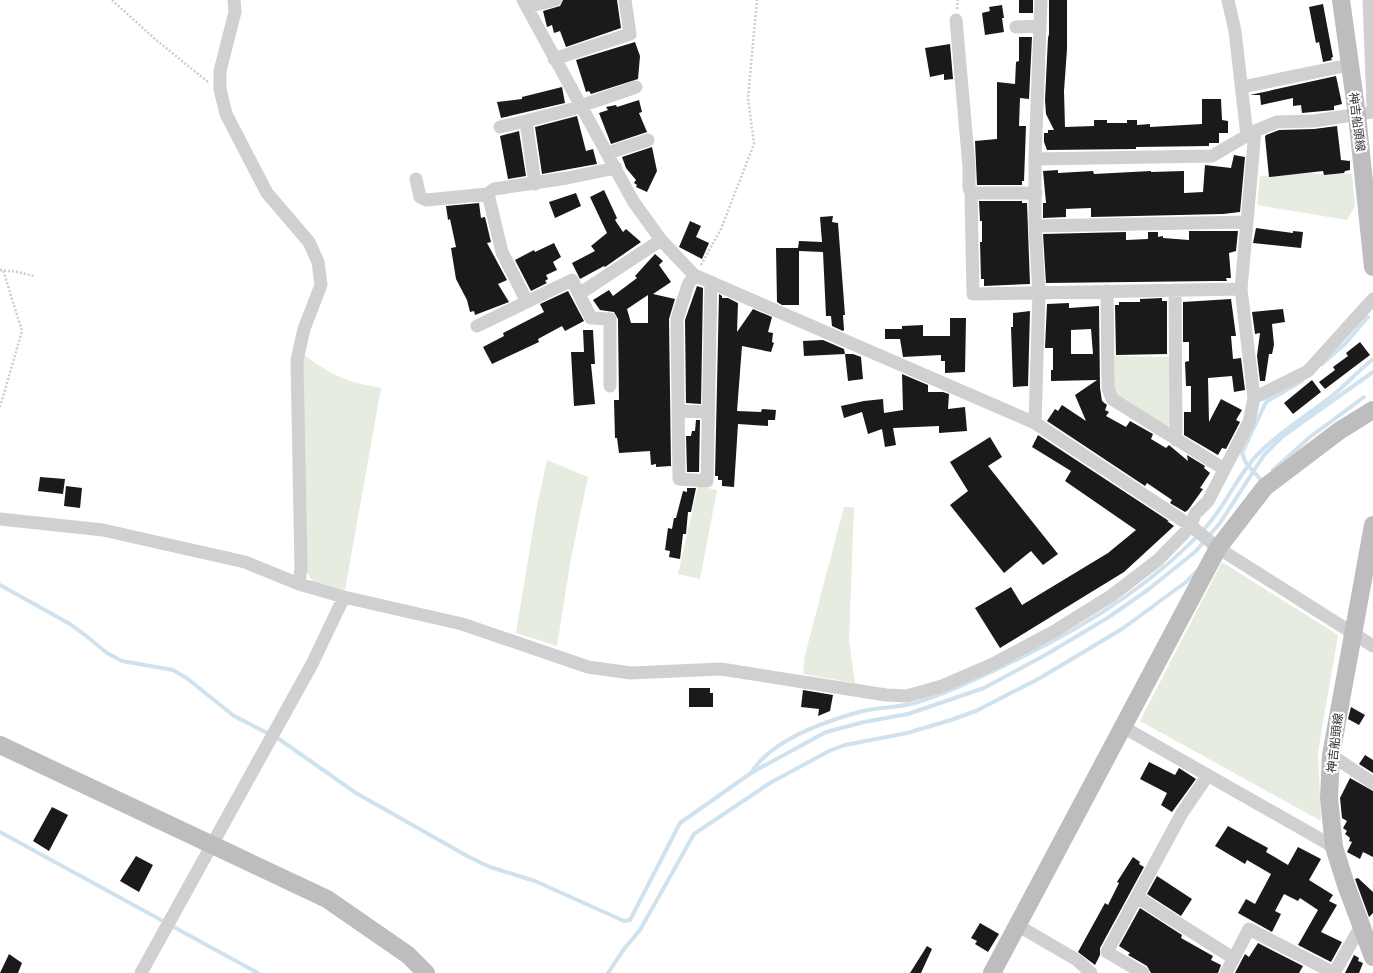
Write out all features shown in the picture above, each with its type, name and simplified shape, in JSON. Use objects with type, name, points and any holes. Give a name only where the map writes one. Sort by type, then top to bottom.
[{"type":"street","points":[[234,0],[235,12],[220,71],[220,89],[226,114],[267,193],[309,242],[318,262],[321,285],[304,329],[297,360],[301,568],[299,584]]},
{"type":"street","points":[[555,0],[525,4],[633,201],[661,240],[694,275],[1035,423],[1191,526],[1218,548],[1373,646]]},
{"type":"street","points":[[554,59],[630,34],[625,0]]},
{"type":"street","points":[[1035,423],[1039,293],[1035,226],[1035,159],[1041,0]]},
{"type":"street","points":[[0,519],[103,530],[245,562],[299,584],[344,597],[462,624],[588,667],[631,673],[721,669],[886,695],[907,696],[942,686],[993,664],[1053,632],[1111,596],[1158,560],[1191,526],[1195,514],[1208,501],[1250,422],[1254,398],[1241,289],[1251,134],[1242,87],[1235,31],[1228,0]]},
{"type":"street","points":[[1035,159],[1212,156],[1251,134],[1277,122],[1314,121],[1368,111],[1369,0]]},
{"type":"street","name":"神吉船頭線","points":[[1339,1],[1349,64],[1368,111],[1373,268]]},
{"type":"street","points":[[956,20],[969,167],[969,188],[971,193],[973,294],[1241,289]]},
{"type":"street","points":[[1016,27],[1040,26]]},
{"type":"street","points":[[1242,87],[1349,64]]},
{"type":"street","points":[[500,127],[580,106],[636,86]]},
{"type":"street","points":[[526,121],[535,184]]},
{"type":"street","points":[[608,153],[648,140]]},
{"type":"street","points":[[416,179],[420,197],[426,200],[488,194],[494,189],[535,184],[616,168]]},
{"type":"street","points":[[971,193],[1036,193]]},
{"type":"street","points":[[488,194],[502,252],[527,302]]},
{"type":"street","points":[[1035,226],[1246,222]]},
{"type":"street","points":[[579,294],[661,240]]},
{"type":"street","points":[[694,275],[688,285],[677,318],[679,479],[707,481],[711,282]]},
{"type":"street","points":[[477,326],[572,280],[591,318],[610,319],[610,386]]},
{"type":"street","points":[[1175,290],[1176,440]]},
{"type":"street","points":[[1107,291],[1108,388],[1112,399],[1224,469]]},
{"type":"street","points":[[1254,398],[1308,371],[1373,300]]},
{"type":"street","points":[[678,410],[708,412]]},
{"type":"street","points":[[992,973],[1218,548],[1264,487],[1338,432],[1373,410]]},
{"type":"street","name":"神吉船頭線","points":[[1373,525],[1352,632],[1331,755],[1329,798],[1334,847],[1373,957]]},
{"type":"street","points":[[141,973],[267,742],[312,664],[344,597]]},
{"type":"street","points":[[1123,727],[1334,847]]},
{"type":"street","points":[[0,744],[327,899],[408,955],[426,973]]},
{"type":"street","points":[[1331,755],[1373,783]]},
{"type":"street","points":[[1143,973],[1107,952],[1182,813],[1208,775]]},
{"type":"street","points":[[1137,897],[1233,958]]},
{"type":"street","points":[[1017,925],[1077,960],[1091,973]]},
{"type":"street","points":[[1226,973],[1249,929],[1334,973],[1361,926]]},
{"type":"path","points":[[112,0],[173,55],[210,84],[220,89]]},
{"type":"path","points":[[694,275],[709,255],[721,229],[754,144],[748,98],[757,0]]},
{"type":"path","points":[[0,407],[22,332],[2,270],[34,276]]},
{"type":"shaded area","points":[[1312,173],[1352,174],[1355,206],[1347,220],[1257,205],[1260,176]]},
{"type":"shaded area","points":[[303,354],[339,377],[381,388],[345,590],[313,582],[306,571]]},
{"type":"shaded area","points":[[1113,356],[1169,357],[1170,424],[1166,428],[1117,396],[1114,392]]},
{"type":"shaded area","points":[[547,460],[588,477],[571,558],[557,646],[516,633],[537,506]]},
{"type":"shaded area","points":[[698,486],[717,490],[700,579],[678,574]]},
{"type":"shaded area","points":[[844,507],[854,507],[849,640],[855,683],[803,674],[805,655]]},
{"type":"shaded area","points":[[1222,562],[1338,635],[1318,752],[1321,821],[1140,721]]},
{"type":"building","points":[[563,0],[617,0],[621,28],[566,47],[560,31],[554,33],[552,25],[547,27],[543,11],[560,6]]},
{"type":"building","points":[[1019,0],[1033,0],[1033,13],[1019,13]]},
{"type":"building","points":[[1049,0],[1067,0],[1067,49],[1064,91],[1065,127],[1094,126],[1094,120],[1107,120],[1107,123],[1127,123],[1127,120],[1137,120],[1137,125],[1150,124],[1150,127],[1202,124],[1202,99],[1221,99],[1222,120],[1228,121],[1228,133],[1219,133],[1219,143],[1209,143],[1209,146],[1047,150],[1044,142],[1044,133],[1048,133],[1048,130],[1054,130],[1046,114],[1045,100],[1049,34]]},
{"type":"building","points":[[1323,4],[1333,57],[1331,58],[1332,60],[1323,62],[1319,42],[1316,43],[1309,7]]},
{"type":"building","points":[[1002,5],[1004,32],[985,35],[982,13],[990,11],[989,7]]},
{"type":"building","points":[[1019,37],[1032,37],[1029,99],[1020,98],[1019,126],[1026,126],[1024,181],[1022,181],[1022,185],[977,185],[975,141],[997,139],[997,82],[1015,84],[1016,62],[1019,61]]},
{"type":"building","points":[[635,42],[640,56],[638,79],[591,94],[589,91],[586,92],[576,60]]},
{"type":"building","points":[[950,44],[953,79],[944,80],[944,74],[930,77],[925,48]]},
{"type":"building","points":[[1336,76],[1342,104],[1334,106],[1334,110],[1302,113],[1301,105],[1293,106],[1293,98],[1261,105],[1260,95],[1250,95]]},
{"type":"building","points":[[562,87],[565,103],[501,118],[497,102],[522,99],[522,97]]},
{"type":"building","points":[[639,100],[642,112],[639,113],[647,132],[611,144],[599,113],[608,110],[606,107],[616,105],[617,107]]},
{"type":"building","points":[[577,116],[586,151],[593,149],[597,164],[542,174],[535,127]]},
{"type":"building","points":[[1337,126],[1341,160],[1350,161],[1350,170],[1345,171],[1344,173],[1324,175],[1323,171],[1269,177],[1266,135],[1279,130],[1314,129]]},
{"type":"building","points":[[519,131],[526,176],[508,179],[500,136]]},
{"type":"building","points":[[652,147],[657,171],[647,192],[636,187],[637,185],[634,183],[636,180],[626,168],[622,157]]},
{"type":"building","points":[[1234,155],[1245,157],[1240,212],[1223,214],[1091,217],[1091,208],[1066,209],[1066,217],[1043,218],[1043,203],[1046,203],[1043,171],[1058,170],[1058,173],[1093,171],[1094,174],[1184,171],[1184,193],[1203,192],[1205,165],[1231,168]]},
{"type":"building","points":[[604,190],[617,218],[615,220],[623,232],[626,229],[641,242],[605,267],[604,266],[580,279],[572,263],[595,251],[591,246],[607,233],[590,197]]},
{"type":"building","points":[[576,193],[581,206],[555,218],[549,202]]},
{"type":"building","points":[[979,201],[1022,201],[1022,203],[1027,203],[1030,284],[984,286],[984,279],[981,279],[980,242],[982,242],[982,221],[980,221]]},
{"type":"building","points":[[479,203],[481,218],[485,217],[491,242],[487,243],[507,280],[498,284],[509,302],[475,315],[474,311],[470,312],[467,300],[456,279],[451,248],[456,247],[450,219],[448,220],[446,206]]},
{"type":"building","points":[[833,216],[832,222],[838,223],[845,315],[843,315],[843,331],[832,326],[831,316],[826,316],[823,252],[799,251],[799,305],[782,305],[777,302],[776,248],[798,248],[799,241],[822,242],[820,217]]},
{"type":"building","points":[[690,221],[701,226],[696,237],[709,243],[702,259],[679,247]]},
{"type":"building","points":[[1256,228],[1293,233],[1293,231],[1303,232],[1301,248],[1253,243]]},
{"type":"building","points":[[1189,231],[1238,231],[1236,251],[1229,253],[1231,278],[1226,278],[1227,281],[1046,283],[1043,234],[1126,232],[1126,240],[1148,239],[1148,232],[1158,232],[1158,237],[1163,236],[1163,238],[1189,240]]},
{"type":"building","points":[[554,243],[561,257],[553,262],[557,270],[546,275],[548,279],[545,281],[547,283],[531,291],[515,260],[534,250],[535,252]]},
{"type":"building","points":[[655,254],[663,261],[659,265],[671,282],[653,294],[675,299],[669,319],[671,466],[656,467],[656,464],[651,465],[650,451],[619,453],[617,438],[615,438],[614,400],[619,400],[618,319],[614,312],[600,310],[593,300],[609,290],[613,296],[637,278],[635,276]],"holes":[[[648,295],[648,323],[631,323],[627,309]]]},
{"type":"building","points":[[697,286],[703,288],[701,404],[686,403],[685,320]]},
{"type":"building","points":[[568,291],[584,321],[565,331],[562,326],[538,339],[539,342],[492,364],[483,347],[504,336],[503,333],[544,312],[540,304]]},
{"type":"building","points":[[719,294],[722,298],[728,298],[738,303],[737,332],[753,309],[772,317],[768,332],[773,333],[772,342],[774,343],[771,352],[742,346],[737,411],[761,412],[762,409],[776,410],[775,420],[768,420],[768,426],[738,424],[734,487],[722,486],[722,480],[718,480],[718,476],[715,476]]},
{"type":"building","points":[[1162,298],[1162,301],[1167,301],[1167,354],[1116,355],[1115,305],[1119,305],[1119,302],[1140,302],[1140,299]]},
{"type":"building","points":[[1231,299],[1236,336],[1231,336],[1233,359],[1241,358],[1245,390],[1234,392],[1232,376],[1208,378],[1209,422],[1221,399],[1242,410],[1236,420],[1240,422],[1226,449],[1222,448],[1218,455],[1184,435],[1184,412],[1191,412],[1191,386],[1186,386],[1185,362],[1189,361],[1189,342],[1183,342],[1183,302]]},
{"type":"building","points":[[1069,303],[1069,308],[1099,306],[1100,388],[1102,401],[1107,405],[1105,410],[1109,412],[1106,416],[1126,427],[1130,421],[1153,434],[1151,439],[1166,448],[1169,445],[1188,461],[1187,455],[1205,466],[1204,468],[1210,473],[1200,488],[1203,489],[1188,510],[1185,512],[1170,503],[1172,500],[1147,483],[1145,486],[1047,421],[1055,409],[1058,411],[1062,405],[1086,421],[1075,395],[1097,380],[1051,381],[1051,370],[1053,370],[1053,348],[1045,348],[1047,304]],"holes":[[[1091,329],[1093,354],[1071,354],[1071,330]]]},
{"type":"building","points":[[1283,309],[1285,322],[1272,324],[1274,345],[1272,354],[1269,354],[1265,381],[1260,381],[1257,356],[1260,333],[1255,334],[1252,312]]},
{"type":"building","points":[[1030,311],[1028,386],[1013,387],[1011,327],[1013,327],[1013,313]]},
{"type":"building","points":[[950,318],[966,318],[965,372],[945,373],[945,361],[941,361],[941,355],[903,357],[900,339],[885,339],[885,329],[902,329],[902,326],[923,325],[923,336],[950,336]]},
{"type":"building","points":[[583,330],[593,330],[595,364],[591,364],[595,404],[574,406],[571,352],[584,352]]},
{"type":"building","points":[[823,340],[844,349],[845,354],[804,356],[803,341]]},
{"type":"building","points":[[1360,342],[1370,355],[1325,389],[1319,382],[1335,370],[1333,367],[1348,356],[1346,353]]},
{"type":"building","points":[[845,354],[853,354],[861,357],[863,379],[848,381]]},
{"type":"building","points":[[902,374],[928,385],[928,392],[943,392],[949,394],[948,409],[965,407],[967,431],[939,433],[939,426],[893,428],[896,445],[885,447],[882,429],[868,434],[862,412],[844,418],[841,406],[864,401],[883,399],[884,413],[903,410]]},
{"type":"building","points":[[1312,380],[1321,392],[1293,414],[1284,403]]},
{"type":"building","points":[[696,420],[700,420],[699,472],[687,472],[686,436],[691,436],[692,431],[695,431]]},
{"type":"building","points":[[1038,435],[1169,521],[1167,521],[1174,526],[1124,572],[1000,648],[975,608],[1011,587],[1022,605],[1108,553],[1136,530],[1065,481],[1071,471],[1032,447]]},
{"type":"building","points":[[990,437],[1002,457],[988,466],[1058,554],[1043,565],[1031,551],[1004,573],[950,505],[968,491],[950,462]]},
{"type":"building","points":[[40,477],[65,479],[63,494],[38,491]]},
{"type":"building","points":[[66,486],[82,488],[80,508],[64,506]]},
{"type":"building","points":[[687,488],[696,488],[691,512],[688,512],[686,534],[683,534],[680,559],[669,557],[670,551],[665,550],[668,528],[672,529],[683,491],[687,492]]},
{"type":"building","points":[[689,688],[710,688],[710,693],[713,693],[713,707],[689,707]]},
{"type":"building","points":[[803,690],[833,695],[830,711],[818,716],[819,709],[801,707]]},
{"type":"building","points":[[1351,707],[1365,715],[1359,725],[1348,719]]},
{"type":"building","points":[[1365,755],[1373,760],[1373,773],[1359,764]]},
{"type":"building","points":[[1149,762],[1175,775],[1179,768],[1196,779],[1172,812],[1161,805],[1167,793],[1140,779]]},
{"type":"building","points":[[1350,778],[1373,791],[1373,857],[1363,852],[1360,859],[1347,852],[1352,842],[1349,841],[1350,838],[1345,834],[1347,831],[1343,828],[1347,821],[1342,818],[1340,798]]},
{"type":"building","points":[[52,807],[68,815],[49,851],[33,841]]},
{"type":"building","points":[[1228,826],[1268,848],[1266,852],[1288,865],[1298,847],[1321,859],[1309,880],[1333,895],[1329,901],[1337,905],[1321,932],[1342,942],[1331,962],[1298,945],[1318,910],[1300,898],[1298,901],[1284,894],[1275,911],[1281,914],[1272,932],[1238,913],[1246,899],[1255,904],[1271,874],[1247,860],[1245,864],[1215,846]]},
{"type":"building","points":[[136,856],[153,865],[139,892],[120,881]]},
{"type":"building","points":[[1133,857],[1144,867],[1100,948],[1100,955],[1095,965],[1078,952],[1105,903],[1108,905],[1119,883],[1117,882]]},
{"type":"building","points":[[1157,876],[1192,899],[1181,916],[1147,894]]},
{"type":"building","points":[[1358,878],[1373,892],[1373,913],[1369,917],[1355,879]]},
{"type":"building","points":[[1140,908],[1182,935],[1181,938],[1213,956],[1211,960],[1221,965],[1218,973],[1151,973],[1147,966],[1128,955],[1130,953],[1119,946]]},
{"type":"building","points":[[980,923],[999,934],[988,952],[975,944],[977,941],[971,938]]},
{"type":"building","points":[[1258,943],[1303,966],[1299,973],[1235,973],[1245,954],[1249,957]]},
{"type":"building","points":[[927,946],[932,949],[921,973],[910,973]]},
{"type":"building","points":[[9,954],[22,963],[18,973],[0,973]]},
{"type":"building","points":[[1354,955],[1359,958],[1358,961],[1363,963],[1359,973],[1345,973]]},
{"type":"waterway","points":[[1322,364],[1345,344],[1368,317]]},
{"type":"waterway","points":[[751,773],[760,761],[771,751],[784,742],[814,727],[859,712],[915,703],[955,688],[1044,646],[1118,602],[1165,567],[1206,527],[1220,509],[1237,481],[1257,455],[1284,431],[1333,395],[1373,359]]},
{"type":"waterway","points":[[0,585],[70,624],[107,653],[122,661],[173,670],[188,679],[234,716],[279,739],[356,793],[469,857],[490,867],[535,881],[624,921],[630,920],[680,823],[751,773],[826,732],[864,722],[908,714],[984,688],[1047,654],[1109,617],[1149,589],[1196,551],[1220,523],[1264,455],[1283,436],[1373,372]]},
{"type":"waterway","points":[[1262,481],[1246,463],[1242,453],[1266,402],[1302,381]]},
{"type":"waterway","points":[[1273,470],[1310,437],[1364,397]]},
{"type":"waterway","points":[[608,973],[624,949],[640,930],[694,834],[770,783],[829,751],[845,745],[907,733],[951,720],[976,711],[1040,678],[1122,629],[1186,582],[1198,570]]},
{"type":"waterway","points":[[0,832],[258,973]]}]
